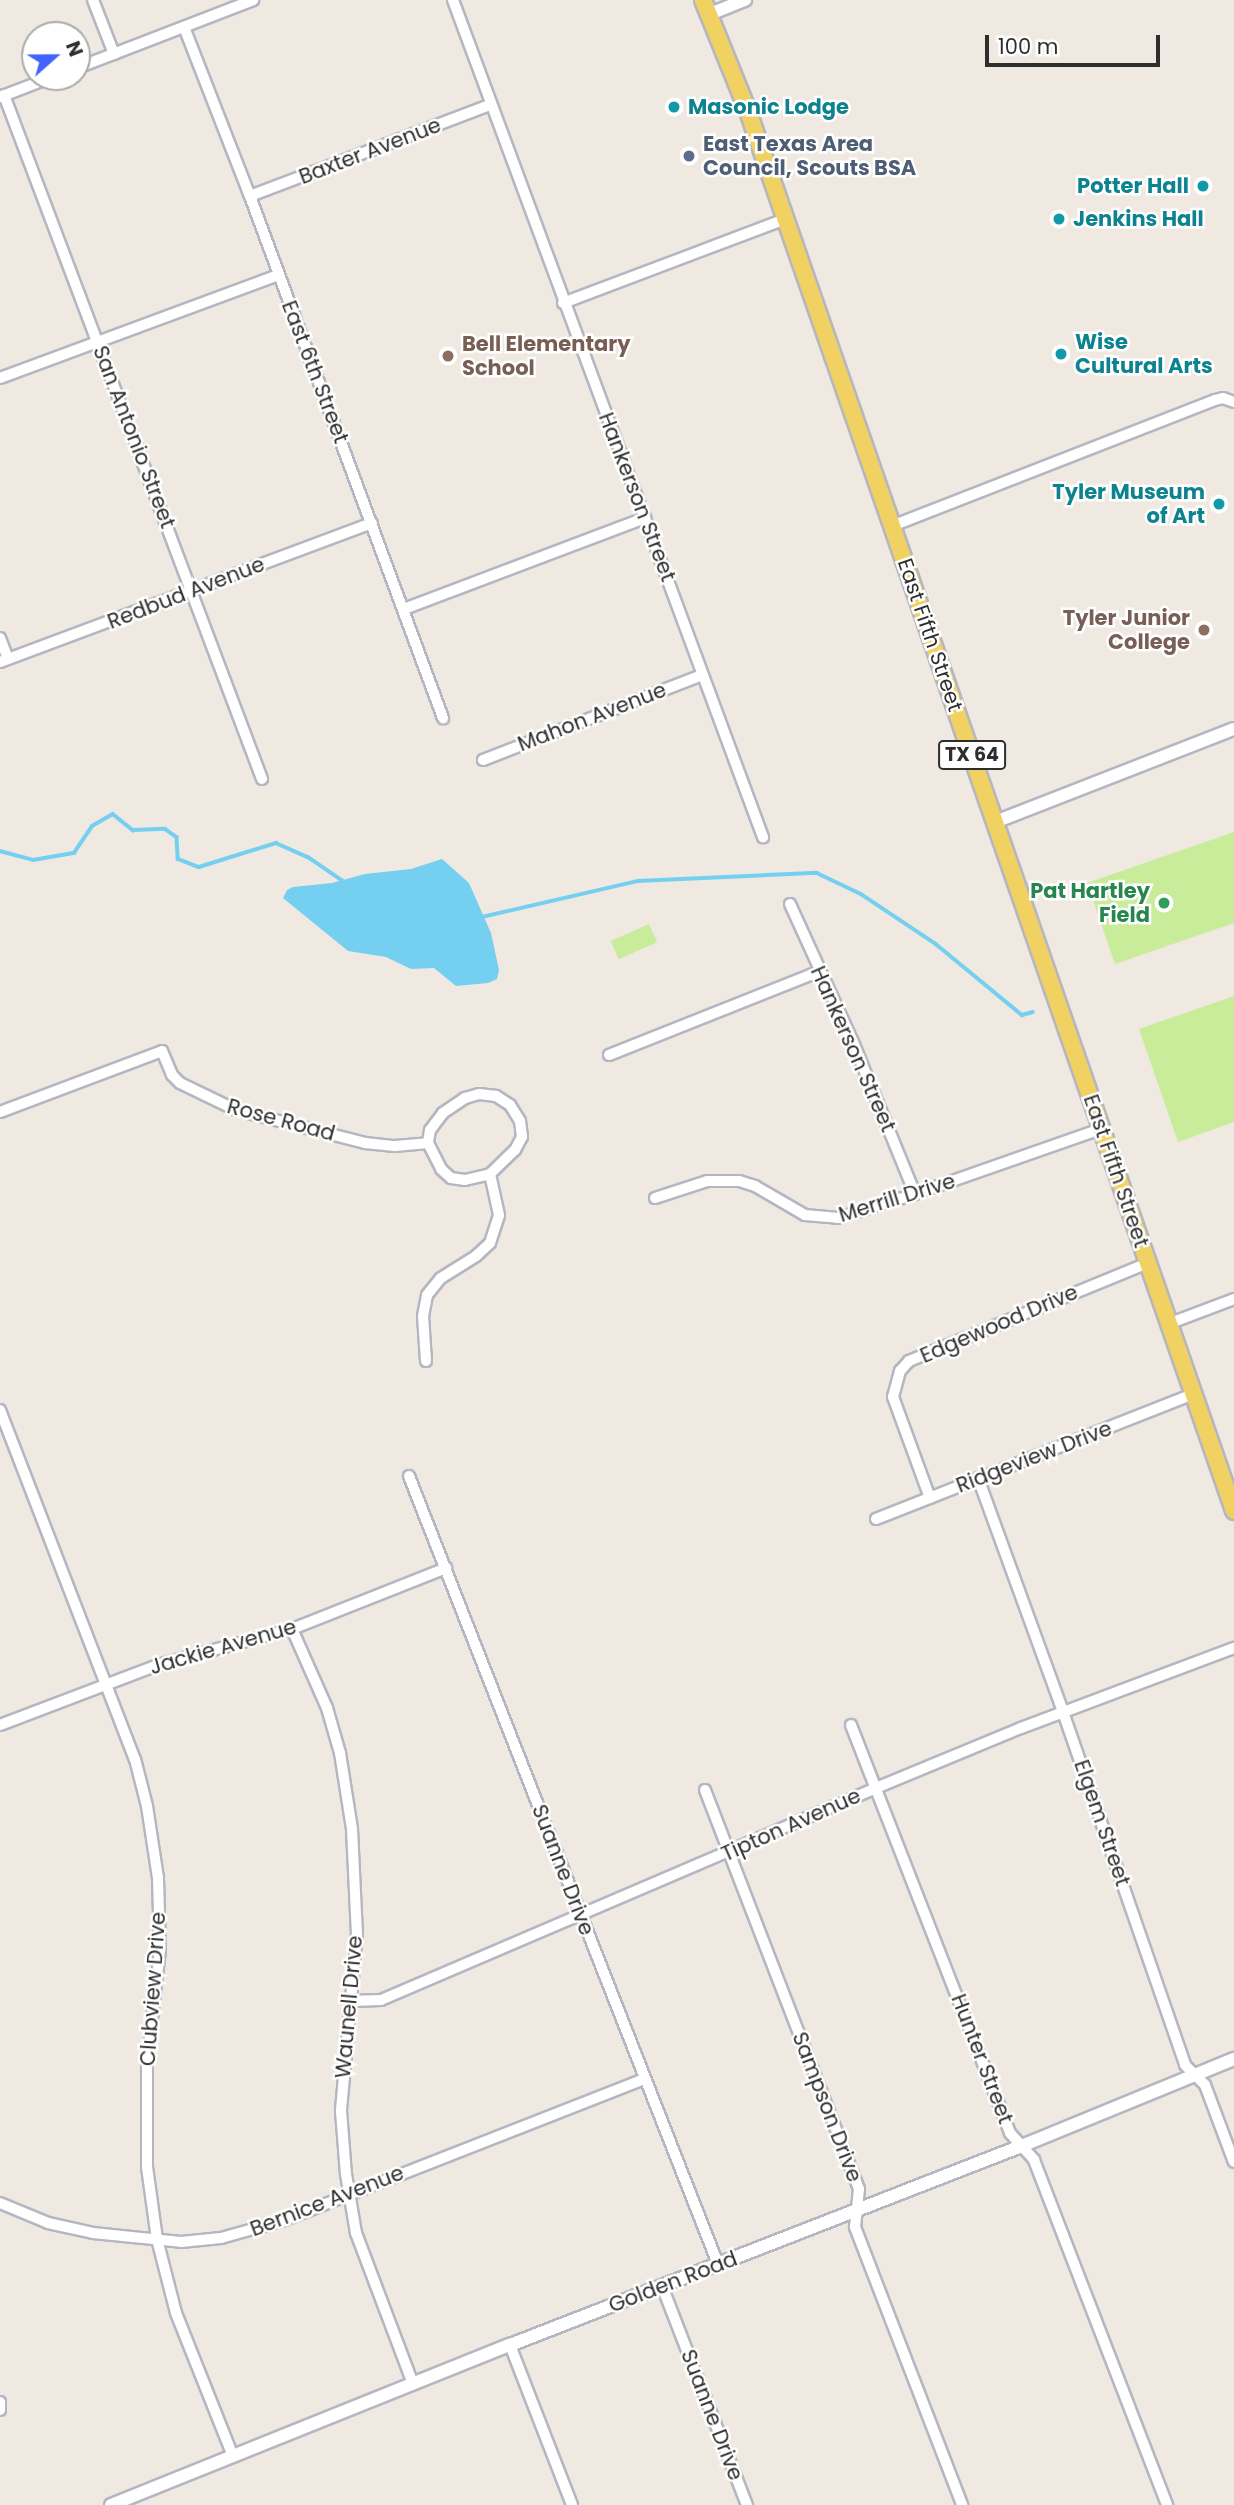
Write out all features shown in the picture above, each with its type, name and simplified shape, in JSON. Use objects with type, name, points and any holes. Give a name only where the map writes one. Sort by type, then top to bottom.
[{"type":"main road","name":"East Fifth Street","points":[[706,7],[745,103],[1168,1324],[1231,1493],[1234,1511]]},
{"type":"street","points":[[93,0],[114,54]]},
{"type":"street","points":[[91,63],[253,0]]},
{"type":"street","name":"Hankerson Street","points":[[453,0],[763,837]]},
{"type":"street","points":[[706,7],[745,0]]},
{"type":"street","name":"East 6th Street","points":[[184,27],[250,197],[443,718]]},
{"type":"street","points":[[2,96],[21,89]]},
{"type":"street","name":"San Antonio Street","points":[[2,96],[193,590],[262,779]]},
{"type":"street","name":"Baxter Avenue","points":[[250,197],[490,105]]},
{"type":"street","points":[[563,303],[785,219]]},
{"type":"street","points":[[0,378],[278,275]]},
{"type":"street","points":[[892,526],[1215,400],[1231,400]]},
{"type":"street","points":[[404,609],[645,518]]},
{"type":"street","name":"Redbud Avenue","points":[[4,661],[372,523]]},
{"type":"street","points":[[0,638],[4,661]]},
{"type":"street","name":"Mahon Avenue","points":[[483,760],[702,675]]},
{"type":"street","points":[[995,822],[1234,729]]},
{"type":"street","name":"Hankerson Street","points":[[790,904],[853,1042],[915,1194]]},
{"type":"street","points":[[609,1055],[820,971]]},
{"type":"street","name":"Rose Road","points":[[0,1112],[162,1051],[172,1075],[180,1083],[236,1110],[365,1143],[395,1146],[428,1143]]},
{"type":"street","points":[[479,1094],[496,1096],[515,1111],[522,1137],[515,1150],[490,1174],[465,1180],[451,1178],[441,1169],[428,1143],[434,1124],[451,1107],[479,1094]]},
{"type":"street","name":"Merrill Drive","points":[[655,1198],[707,1181],[739,1181],[755,1186],[805,1215],[838,1218],[1101,1129]]},
{"type":"street","points":[[426,1361],[424,1308],[430,1289],[448,1272],[480,1253],[496,1230],[498,1205],[490,1174]]},
{"type":"street","name":"Edgewood Drive","points":[[930,1498],[895,1410],[892,1397],[900,1371],[920,1355],[1148,1263]]},
{"type":"street","points":[[1168,1324],[1234,1298]]},
{"type":"street","name":"Ridgeview Drive","points":[[876,1520],[1193,1394]]},
{"type":"street","name":"Clubview Drive","points":[[0,1410],[135,1759],[148,1806],[158,1878],[160,1950],[146,2063],[147,2167],[157,2239],[176,2313],[233,2456]]},
{"type":"street","name":"Suanne Drive","points":[[409,1476],[718,2264]]},
{"type":"street","name":"Elgem Street","points":[[978,1478],[1063,1712],[1185,2065],[1205,2085],[1234,2162]]},
{"type":"street","name":"Jackie Avenue","points":[[0,1725],[161,1664],[292,1629],[446,1568]]},
{"type":"street","name":"Waunell Drive","points":[[292,1629],[327,1708],[347,1792],[357,1934],[341,2111],[349,2192],[356,2232],[413,2384]]},
{"type":"street","name":"Tipton Avenue","points":[[350,2001],[381,2000],[876,1787],[1063,1712],[1234,1648]]},
{"type":"street","name":"Hunter Street","points":[[852,1725],[1010,2133],[1024,2145],[1034,2160],[1167,2505]]},
{"type":"street","name":"Sampson Drive","points":[[705,1790],[859,2189],[855,2227],[962,2505]]},
{"type":"street","name":"Golden Road","points":[[111,2505],[510,2345],[1024,2145],[1234,2059]]},
{"type":"street","name":"Bernice Avenue","points":[[0,2203],[48,2223],[93,2233],[181,2242],[247,2232],[645,2079]]},
{"type":"street","name":"Suanne Drive","points":[[662,2286],[747,2505]]},
{"type":"street","points":[[510,2345],[572,2505]]},
{"type":"street","points":[[0,2402],[0,2410]]},
{"type":"green space","name":"Pat Hartley Field","points":[[1234,832],[1234,923],[1115,964],[1087,883]]},
{"type":"green space","points":[[649,924],[657,942],[619,959],[611,941]]},
{"type":"green space","points":[[1234,996],[1234,1122],[1178,1142],[1139,1029]]},
{"type":"water","points":[[442,859],[469,883],[491,933],[499,970],[497,979],[488,983],[456,986],[434,968],[411,969],[386,957],[348,951],[283,898],[287,890],[293,887],[411,869]]},
{"type":"waterway","points":[[0,851],[33,860],[74,853],[92,826],[113,814],[133,830],[165,829],[177,837],[178,859],[199,867],[276,843],[308,857],[343,881]]},
{"type":"waterway","points":[[482,917],[638,881],[817,873],[861,894],[936,944],[1022,1015],[1033,1012]]},
{"type":"place","name":"Masonic Lodge","points":[[674,107]]},
{"type":"place","name":"East Texas Area Council, Scouts BSA","points":[[689,156]]},
{"type":"place","name":"Potter Hall","points":[[1203,186]]},
{"type":"place","name":"Jenkins Hall","points":[[1059,219]]},
{"type":"place","name":"Wise Cultural Arts","points":[[1061,354]]},
{"type":"place","name":"Bell Elementary School","points":[[448,356]]},
{"type":"place","name":"Tyler Museum of Art","points":[[1219,504]]},
{"type":"place","name":"Tyler Junior College","points":[[1204,630]]},
{"type":"place","name":"Pat Hartley Field","points":[[1164,903]]}]
